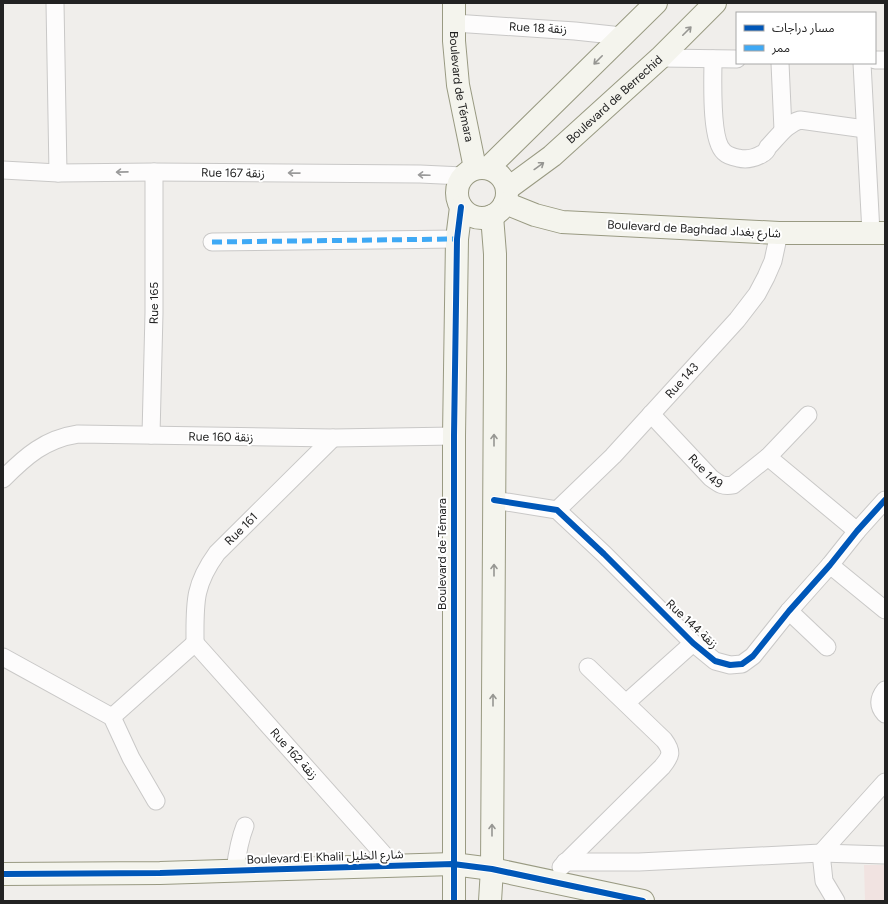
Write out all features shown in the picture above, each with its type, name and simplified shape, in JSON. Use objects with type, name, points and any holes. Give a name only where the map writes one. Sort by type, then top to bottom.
[{"type":"street","points":[[55,3],[58,173]]},
{"type":"street","points":[[502,202],[485,218],[477,218],[470,215],[461,207],[457,197],[459,182],[475,171],[656,3]]},
{"type":"street","name":"Boulevard de Berrechid","points":[[502,202],[660,58],[715,3]]},
{"type":"street","name":"Rue 18 زنقة","points":[[454,13],[622,36]]},
{"type":"street","name":"Boulevard de Témara","points":[[454,13],[458,85],[475,171]]},
{"type":"street","points":[[660,58],[736,59]]},
{"type":"street","points":[[713,59],[714,122],[716,133],[723,152],[736,158],[751,158],[763,154],[783,130],[794,122],[800,120],[865,129]]},
{"type":"street","points":[[780,64],[783,130]]},
{"type":"street","points":[[862,64],[865,129],[878,233]]},
{"type":"street","name":"Rue 167 زنقة","points":[[3,170],[58,173],[154,172],[420,174],[475,171]]},
{"type":"street","points":[[475,171],[496,171],[501,176],[502,202],[495,285],[492,869],[490,901]]},
{"type":"street","name":"Rue 165","points":[[151,435],[154,313],[154,172]]},
{"type":"street","name":"Boulevard de Baghdad شارع بغداد","points":[[502,202],[536,215],[562,222],[779,233],[878,233]]},
{"type":"street","name":"Boulevard de Témara","points":[[454,901],[454,436],[457,240],[461,207]]},
{"type":"street","name":"Rue 143","points":[[557,510],[613,456],[732,326],[757,294],[766,277],[773,261],[779,233]]},
{"type":"street","points":[[212,242],[457,240]]},
{"type":"street","name":"Rue 149","points":[[651,414],[711,478],[721,486],[733,485],[768,457],[808,415]]},
{"type":"street","name":"Rue 160 زنقة","points":[[3,479],[23,459],[41,446],[65,436],[78,434],[333,438],[454,436]]},
{"type":"street","name":"Rue 161","points":[[194,643],[195,601],[200,580],[208,565],[217,553],[333,438]]},
{"type":"street","points":[[768,457],[857,531]]},
{"type":"street","points":[[494,500],[557,510]]},
{"type":"street","name":"Rue 144 زنقة","points":[[557,510],[604,554],[693,643],[715,661],[730,665],[742,664],[753,656],[789,611],[885,500]]},
{"type":"street","points":[[830,565],[885,610]]},
{"type":"street","points":[[789,611],[827,647]]},
{"type":"street","points":[[112,717],[194,643]]},
{"type":"street","name":"Rue 162 زنقة","points":[[194,643],[394,866]]},
{"type":"street","points":[[626,703],[693,643]]},
{"type":"street","points":[[3,657],[112,717],[131,758],[156,801]]},
{"type":"street","points":[[549,880],[565,862],[662,767],[670,757],[670,752],[664,740],[588,667]]},
{"type":"street","points":[[885,690],[879,699],[879,705],[885,714]]},
{"type":"street","points":[[836,901],[824,881],[821,854],[885,782]]},
{"type":"street","points":[[235,870],[237,850],[240,837],[245,826]]},
{"type":"street","points":[[565,862],[639,862],[821,854],[885,855]]},
{"type":"street","name":"Boulevard El Khalil شارع الخليل","points":[[3,874],[160,873],[453,864],[492,869],[549,880],[643,901]]},
{"type":"shaded area","points":[[864,865],[885,865],[885,901],[865,901]]},
{"type":"marked path","points":[[212,242],[457,239]]},
{"type":"cycle path","points":[[454,901],[454,436],[457,239],[461,207]]},
{"type":"cycle path","points":[[494,500],[557,510],[604,554],[693,643],[715,661],[730,665],[742,664],[753,656],[789,611],[885,500]]},
{"type":"cycle path","points":[[3,874],[160,873],[453,864],[492,869],[643,901]]}]
